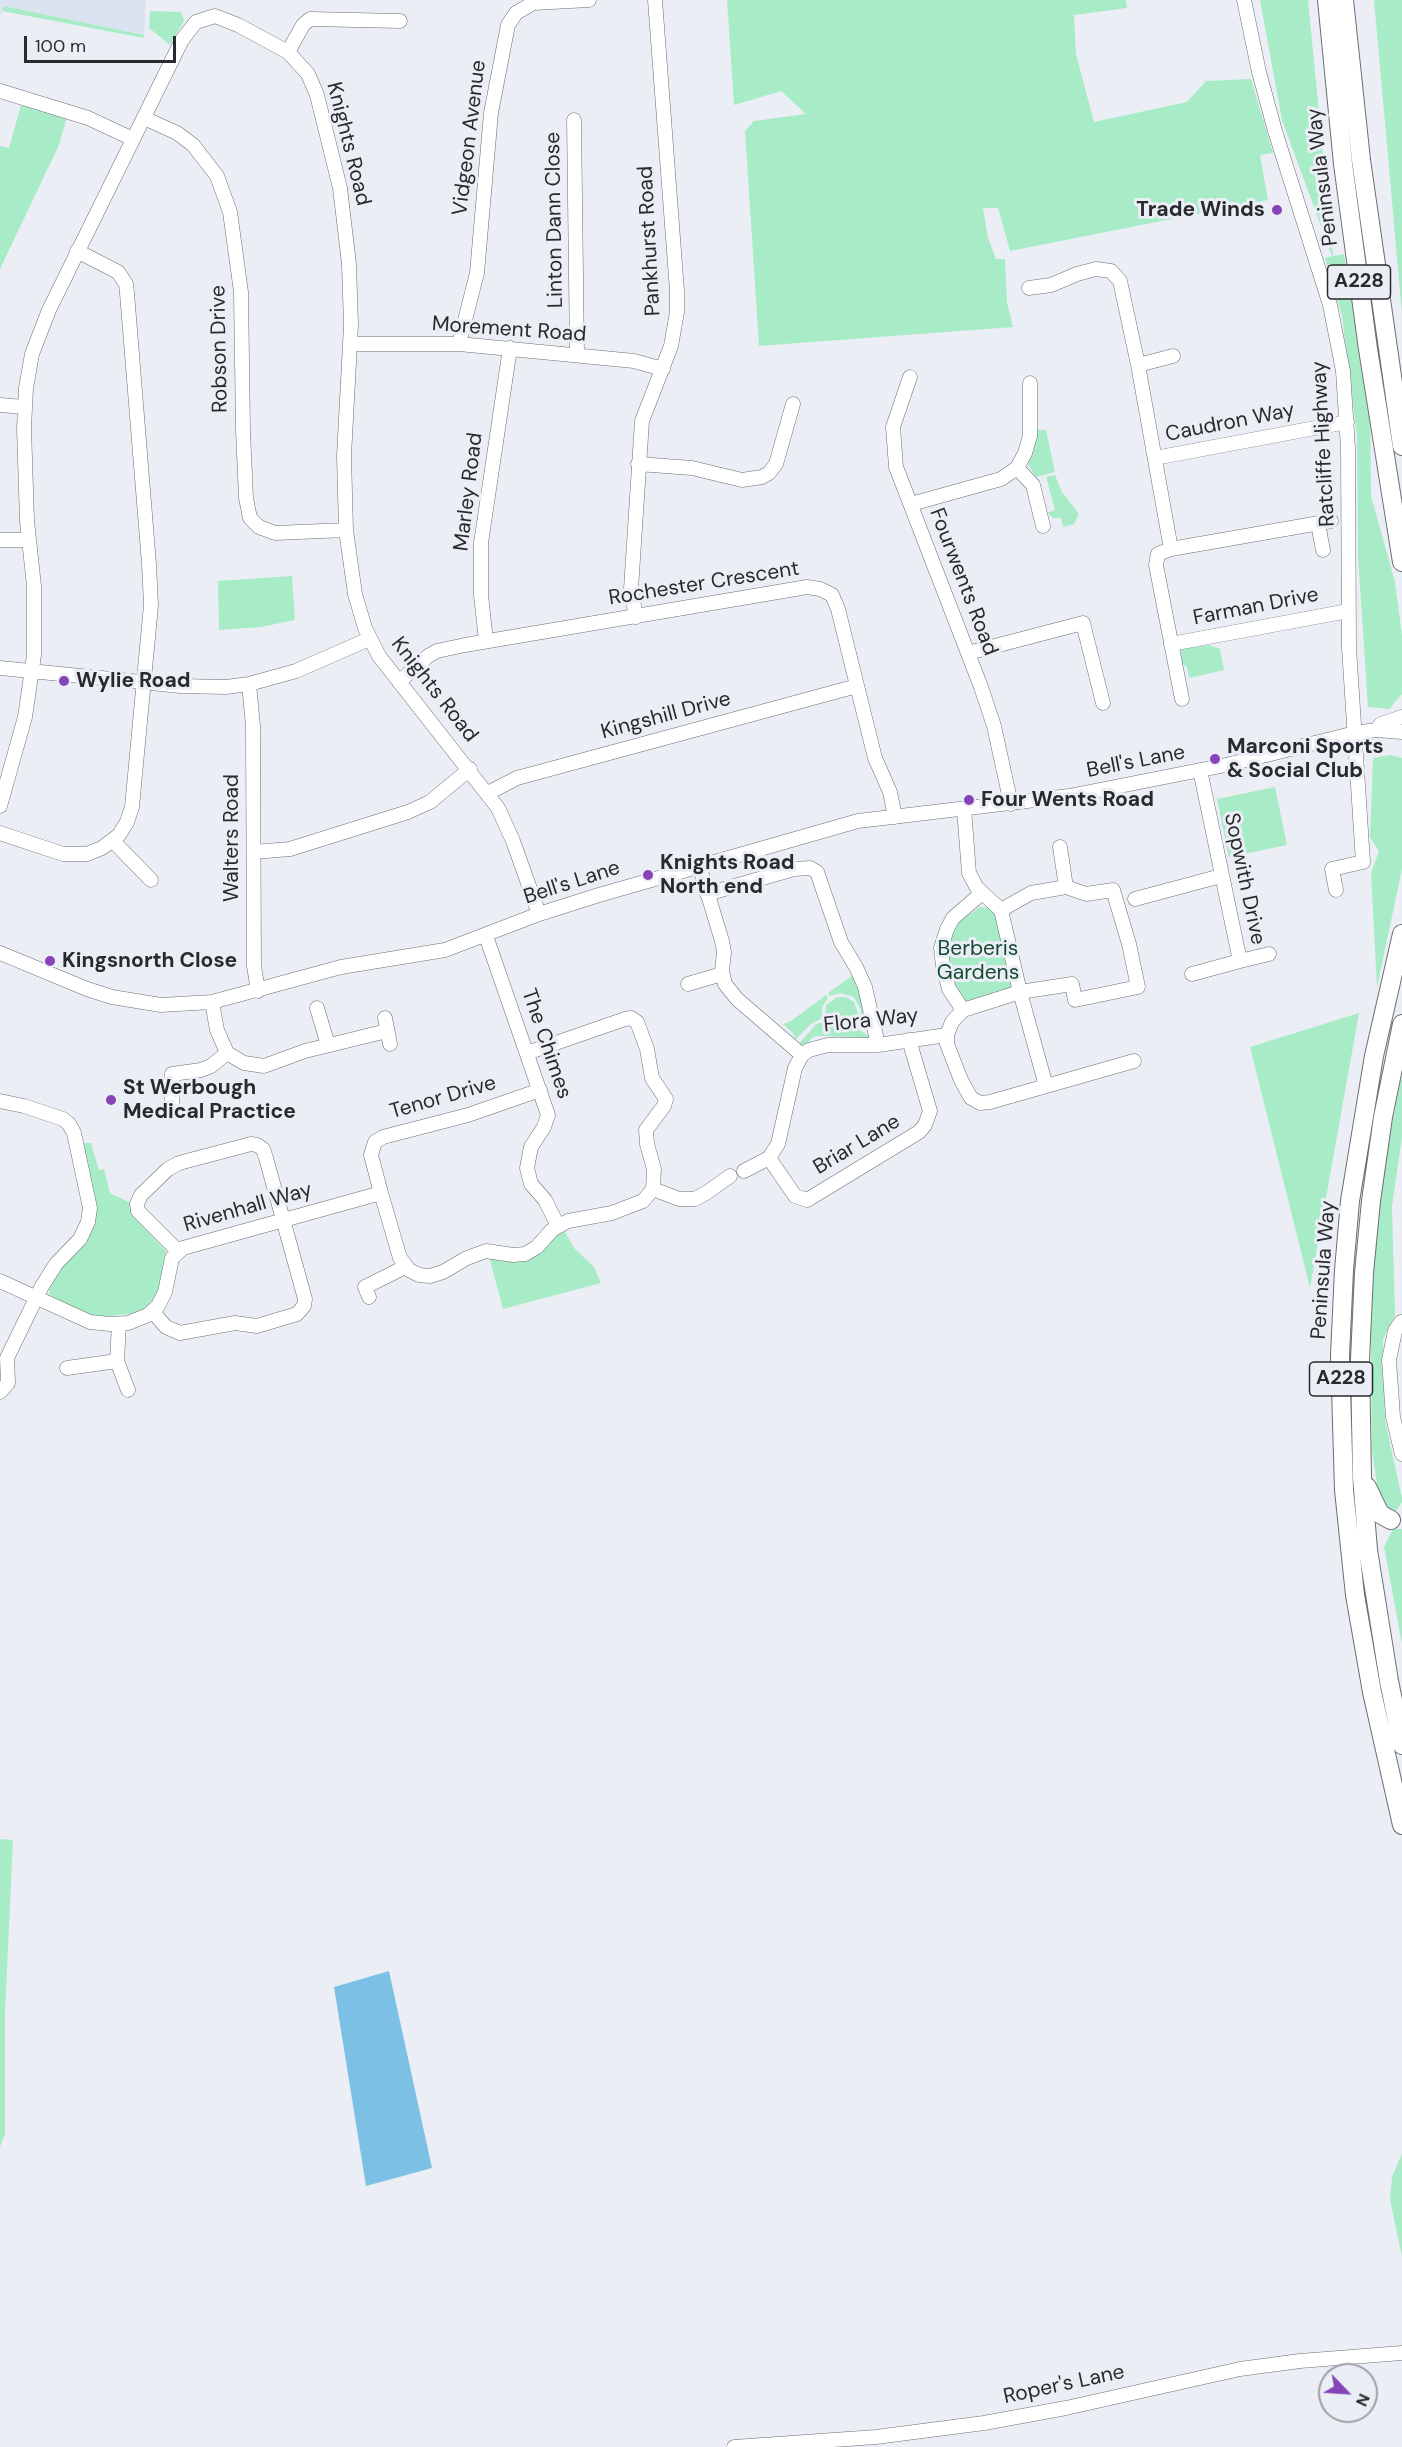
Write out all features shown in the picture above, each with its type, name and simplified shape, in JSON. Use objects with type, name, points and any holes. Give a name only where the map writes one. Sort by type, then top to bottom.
[{"type":"main road","name":"Peninsula Way","points":[[1326,0],[1342,164],[1368,349],[1402,562]]},
{"type":"main road","name":"Peninsula Way","points":[[1344,0],[1361,160],[1402,446]]},
{"type":"main road","name":"Peninsula Way","points":[[1402,934],[1374,1056],[1353,1181],[1344,1270],[1340,1355],[1344,1490],[1356,1595],[1372,1692],[1402,1824]]},
{"type":"main road","name":"Peninsula Way","points":[[1402,1024],[1381,1128],[1371,1201],[1364,1273],[1360,1360],[1362,1478],[1368,1550],[1389,1681],[1402,1745]]},
{"type":"main road","points":[[1362,1478],[1380,1514],[1396,1519]]},
{"type":"main road","points":[[1368,1550],[1383,1524],[1396,1519]]},
{"type":"street","name":"Vidgeon Avenue","points":[[459,344],[477,273],[490,123],[501,51],[508,25],[516,13],[533,3],[589,0]]},
{"type":"street","name":"Pankhurst Road","points":[[636,617],[631,589],[642,421],[674,336],[677,291],[655,0]]},
{"type":"street","name":"Ratcliffe Highway","points":[[1244,0],[1259,72],[1275,131],[1320,267],[1334,320],[1342,364],[1347,422],[1350,684],[1363,862],[1332,869],[1336,890]]},
{"type":"street","name":"Knights Road","points":[[1,802],[25,717],[32,672],[35,606],[28,540],[24,407],[28,372],[36,340],[77,251],[182,40],[192,26],[201,19],[215,16],[228,20],[288,52],[301,65],[313,85],[321,107],[336,167],[349,264],[350,344],[344,456],[346,530],[355,594],[369,639],[399,682],[488,793],[506,823],[539,914]]},
{"type":"street","points":[[288,52],[303,25],[310,19],[400,21]]},
{"type":"street","points":[[0,91],[88,118],[133,139]]},
{"type":"street","name":"Robson Drive","points":[[144,118],[177,133],[206,159],[217,176],[230,212],[241,292],[243,431],[246,498],[250,518],[259,527],[275,533],[346,530]]},
{"type":"street","name":"Linton Dann Close","points":[[574,120],[577,355]]},
{"type":"street","points":[[0,833],[72,855],[94,852],[113,841],[123,829],[132,807],[150,631],[150,586],[127,293],[126,284],[118,272],[77,251]]},
{"type":"street","points":[[1029,288],[1051,285],[1086,271],[1103,268],[1118,277],[1125,298],[1171,549]]},
{"type":"street","name":"Morement Road","points":[[350,344],[459,344],[510,348],[649,363],[663,369]]},
{"type":"street","name":"Marley Road","points":[[486,641],[481,595],[482,543],[510,348]]},
{"type":"street","points":[[1138,365],[1173,356]]},
{"type":"street","name":"Fourwents Road","points":[[910,377],[896,413],[892,438],[896,467],[988,708],[1011,804]]},
{"type":"street","points":[[911,504],[1001,479],[1017,468],[1030,436],[1030,383]]},
{"type":"street","points":[[0,405],[24,407]]},
{"type":"street","points":[[638,464],[692,468],[742,480],[762,477],[776,464],[792,405]]},
{"type":"street","name":"Caudron Way","points":[[1155,458],[1347,422]]},
{"type":"street","points":[[1017,468],[1033,485],[1042,526]]},
{"type":"street","points":[[1182,699],[1156,558],[1162,551],[1324,522],[1323,549]]},
{"type":"street","points":[[0,540],[28,540]]},
{"type":"street","name":"Rochester Crescent","points":[[399,682],[418,663],[437,651],[807,587],[820,589],[832,595],[838,609],[875,758],[890,792],[895,817]]},
{"type":"street","name":"Farman Drive","points":[[1171,644],[1348,611]]},
{"type":"street","points":[[968,652],[1083,622],[1103,703]]},
{"type":"street","points":[[0,668],[210,688],[249,684],[296,671],[369,639]]},
{"type":"street","name":"Walters Road","points":[[249,684],[253,726],[254,966],[258,991]]},
{"type":"street","name":"Kingshill Drive","points":[[488,793],[517,778],[857,686]]},
{"type":"street","name":"Bell's Lane","points":[[1376,730],[1381,724],[1402,717]]},
{"type":"street","name":"Bell's Lane","points":[[0,953],[112,997],[161,1005],[212,1002],[341,967],[445,950],[539,914],[858,821],[1011,804],[1096,791],[1200,770],[1355,733],[1376,730],[1402,732]]},
{"type":"street","points":[[254,852],[290,849],[408,813],[430,802],[470,769]]},
{"type":"street","name":"Sopwith Drive","points":[[1200,770],[1240,961]]},
{"type":"street","points":[[964,808],[969,873],[974,884],[1001,910],[1020,992],[1046,1086]]},
{"type":"street","points":[[113,841],[151,880]]},
{"type":"street","points":[[1060,847],[1066,887]]},
{"type":"street","points":[[699,866],[722,941],[722,974],[729,990],[802,1055]]},
{"type":"street","points":[[707,894],[794,869],[810,868],[817,872],[841,942],[865,987],[878,1045]]},
{"type":"street","points":[[1135,899],[1221,876]]},
{"type":"street","points":[[1001,910],[1029,893],[1066,887],[1086,894],[1113,890],[1129,944],[1138,987],[1075,1000],[1072,984],[1020,992],[963,1010],[952,1022],[947,1035],[950,1052],[968,1093],[976,1101],[990,1102],[1134,1061]]},
{"type":"street","points":[[963,1010],[949,989],[942,966],[941,948],[953,918],[982,893]]},
{"type":"street","name":"The Chimes","points":[[486,936],[548,1119],[531,1147],[528,1174],[531,1184],[545,1200],[558,1226]]},
{"type":"street","name":"Sopwith Drive","points":[[1191,974],[1269,954]]},
{"type":"street","points":[[688,984],[722,974]]},
{"type":"street","points":[[212,1002],[217,1030],[227,1053],[244,1063],[264,1066],[328,1045],[387,1031]]},
{"type":"street","points":[[317,1008],[328,1045]]},
{"type":"street","points":[[369,1297],[365,1287],[405,1267],[419,1275],[430,1276],[486,1251],[513,1255],[525,1254],[558,1226],[575,1219],[605,1215],[636,1204],[648,1197],[653,1189],[654,1169],[646,1135],[649,1125],[664,1106],[666,1099],[652,1078],[647,1049],[637,1022],[631,1018],[625,1018],[527,1053]]},
{"type":"street","name":"Flora Way","points":[[769,1158],[782,1134],[795,1068],[802,1055],[818,1046],[878,1045],[947,1035]]},
{"type":"street","name":"Briar Lane","points":[[769,1158],[795,1196],[807,1200],[919,1132],[925,1125],[930,1111],[909,1040]]},
{"type":"street","points":[[171,1106],[172,1074],[201,1070],[211,1066],[227,1053]]},
{"type":"street","name":"Tenor Drive","points":[[405,1267],[400,1258],[371,1155],[373,1145],[380,1138],[468,1115],[540,1090]]},
{"type":"street","points":[[0,1101],[57,1117],[69,1124],[74,1133],[88,1199],[89,1215],[86,1228],[76,1244],[56,1263],[37,1298],[7,1358],[8,1383],[0,1392]]},
{"type":"street","points":[[0,1281],[90,1322],[119,1324],[135,1321],[153,1312],[166,1327],[180,1333],[242,1322],[257,1326],[297,1314],[302,1309],[304,1299],[266,1158],[261,1147],[250,1144],[179,1163],[168,1169],[141,1195],[137,1208],[178,1251]]},
{"type":"street","points":[[744,1171],[769,1158]]},
{"type":"street","points":[[653,1189],[679,1199],[695,1199],[730,1176]]},
{"type":"street","name":"Rivenhall Way","points":[[153,1312],[164,1297],[171,1263],[178,1251],[200,1242],[381,1193]]},
{"type":"street","points":[[1401,1322],[1395,1331],[1389,1360],[1393,1417],[1402,1454]]},
{"type":"street","points":[[119,1324],[117,1361],[128,1390]]},
{"type":"street","points":[[67,1368],[117,1361]]},
{"type":"street","name":"Roper's Lane","points":[[734,2447],[876,2437],[984,2423],[1066,2408],[1240,2369],[1300,2361],[1402,2353]]},
{"type":"shaded area","points":[[0,0],[146,0],[144,35],[4,6],[0,15]]},
{"type":"green space","points":[[727,0],[1126,0],[1127,8],[1074,15],[1076,54],[1094,122],[1187,102],[1206,81],[1251,79],[1273,153],[1260,155],[1268,200],[1010,251],[998,208],[983,208],[988,238],[996,259],[1005,259],[1007,302],[1013,327],[759,346],[745,131],[754,121],[806,114],[781,91],[734,105]]},
{"type":"green space","points":[[1260,0],[1308,0],[1333,256],[1344,254],[1370,399],[1371,496],[1395,582],[1402,635],[1402,694],[1389,709],[1368,707],[1358,556],[1357,436],[1342,316],[1325,258],[1332,256],[1282,120]]},
{"type":"green space","points":[[1374,0],[1402,0],[1402,314]]},
{"type":"green space","points":[[4,6],[144,35],[144,38],[2,11],[0,15]]},
{"type":"green space","points":[[150,11],[181,12],[184,21],[170,45],[149,28]]},
{"type":"green space","points":[[21,105],[67,117],[59,145],[0,269],[0,146],[9,148]]},
{"type":"green space","points":[[1036,430],[1046,430],[1055,472],[1036,477],[1028,464],[1034,447]]},
{"type":"green space","points":[[1055,475],[1062,492],[1079,514],[1074,524],[1063,527],[1061,518],[1053,518],[1047,513],[1055,510],[1046,477]]},
{"type":"green space","points":[[292,576],[295,620],[261,627],[219,630],[218,581]]},
{"type":"green space","points":[[1209,645],[1220,649],[1224,670],[1189,678],[1187,667],[1181,663],[1181,649]]},
{"type":"green space","points":[[1390,755],[1402,758],[1402,869],[1377,987],[1371,873],[1379,851],[1370,837],[1373,758]]},
{"type":"green space","points":[[1275,787],[1287,845],[1229,857],[1217,799]]},
{"type":"green space","name":"Berberis Gardens","points":[[980,907],[997,912],[1014,989],[966,1002],[960,998],[945,960],[955,928],[953,926]]},
{"type":"green space","points":[[853,971],[870,1034],[858,1023],[861,1010],[854,997],[840,993],[830,996],[828,993],[852,976]]},
{"type":"green space","points":[[826,995],[828,998],[822,1007],[822,1018],[811,1024],[795,1040],[794,1034],[783,1024],[791,1021]]},
{"type":"green space","points":[[837,997],[846,997],[854,1002],[858,1013],[855,1022],[840,1016],[825,1018],[826,1005]]},
{"type":"green space","points":[[1359,1013],[1310,1288],[1250,1047]]},
{"type":"green space","points":[[838,1019],[848,1022],[870,1037],[862,1041],[857,1037],[818,1036],[813,1037],[805,1046],[799,1044],[816,1024]]},
{"type":"green space","points":[[1402,1074],[1402,1137],[1392,1206],[1395,1316],[1383,1339],[1385,1420],[1402,1498],[1396,1511],[1387,1510],[1379,1498],[1372,1450],[1370,1273],[1381,1180]]},
{"type":"green space","points":[[83,1143],[91,1143],[99,1170],[104,1169],[110,1193],[131,1203],[136,1219],[166,1251],[158,1293],[146,1309],[138,1313],[100,1317],[83,1312],[49,1295],[49,1290],[62,1267],[86,1244],[95,1223],[95,1199]]},
{"type":"green space","points":[[564,1230],[574,1248],[594,1267],[601,1283],[503,1309],[488,1253],[495,1257],[553,1238]]},
{"type":"green space","points":[[1393,1529],[1402,1529],[1402,1644],[1384,1547]]},
{"type":"green space","points":[[0,1839],[13,1840],[5,2014],[5,2134],[0,2147]]},
{"type":"green space","points":[[1402,2153],[1402,2257],[1390,2200],[1392,2177]]},
{"type":"water","points":[[389,1971],[432,2168],[366,2186],[334,1987]]},
{"type":"place","name":"Trade Winds","points":[[1277,210]]},
{"type":"place","name":"Wylie Road","points":[[64,681]]},
{"type":"place","name":"Marconi Sports & Social Club","points":[[1215,759]]},
{"type":"place","name":"Four Wents Road","points":[[969,800]]},
{"type":"place","name":"Knights Road North end","points":[[648,875]]},
{"type":"place","name":"Kingsnorth Close","points":[[50,961]]},
{"type":"place","name":"St Werbough Medical Practice","points":[[111,1100]]}]
